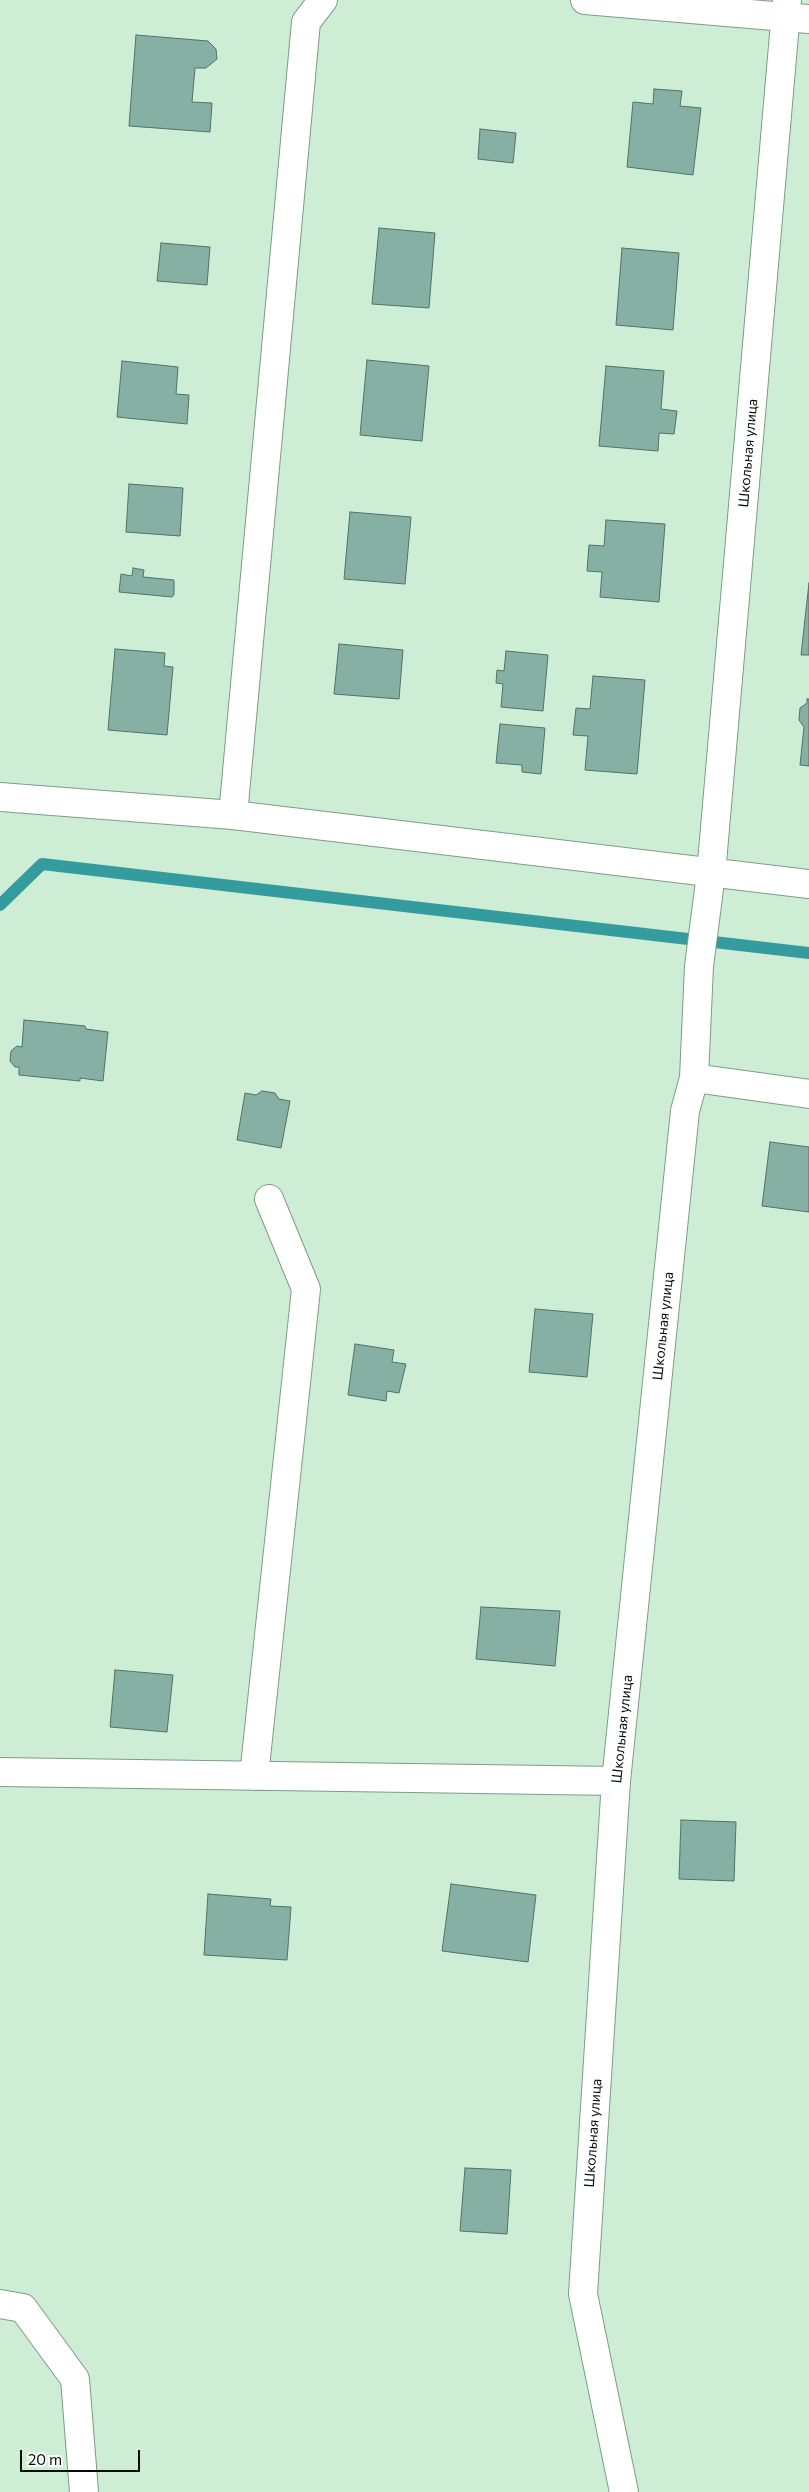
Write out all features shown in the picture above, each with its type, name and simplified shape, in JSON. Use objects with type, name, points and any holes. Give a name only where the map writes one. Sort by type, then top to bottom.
[{"type":"street","points":[[233,815],[306,22],[324,0]]},
{"type":"street","points":[[585,0],[794,12]]},
{"type":"street","name":"Школьная улица","points":[[624,2492],[583,2294],[616,1781],[685,1111],[694,1078],[699,966],[708,906],[794,12]]},
{"type":"street","points":[[0,797],[233,815],[711,874],[809,884]]},
{"type":"street","points":[[694,1078],[809,1094]]},
{"type":"street","points":[[254,1776],[306,1288],[269,1199]]},
{"type":"street","points":[[0,1772],[616,1781]]},
{"type":"street","points":[[0,2304],[23,2308],[75,2379],[84,2492]]},
{"type":"building","points":[[136,35],[208,41],[216,49],[217,59],[206,68],[195,68],[192,102],[212,103],[210,132],[129,126]]},
{"type":"building","points":[[654,89],[682,91],[680,106],[701,108],[693,175],[627,167],[633,102],[653,104]]},
{"type":"building","points":[[480,129],[516,133],[513,163],[478,159]]},
{"type":"building","points":[[379,228],[435,233],[429,308],[372,304]]},
{"type":"building","points":[[161,243],[210,247],[207,285],[157,281]]},
{"type":"building","points":[[622,248],[679,253],[673,330],[616,325]]},
{"type":"building","points":[[367,360],[429,366],[422,441],[360,435]]},
{"type":"building","points":[[122,361],[178,367],[176,394],[189,395],[187,424],[117,417]]},
{"type":"building","points":[[606,366],[664,371],[661,409],[677,411],[674,434],[659,433],[658,451],[599,446]]},
{"type":"building","points":[[129,484],[183,488],[180,536],[126,532]]},
{"type":"building","points":[[350,512],[411,517],[405,584],[344,579]]},
{"type":"building","points":[[606,520],[665,524],[659,602],[600,597],[602,572],[587,571],[589,545],[604,546]]},
{"type":"building","points":[[133,568],[144,570],[143,577],[174,580],[174,595],[172,597],[119,592],[121,574],[132,576]]},
{"type":"building","points":[[809,583],[809,655],[801,655]]},
{"type":"building","points":[[339,644],[403,650],[399,699],[334,694]]},
{"type":"building","points":[[115,649],[165,653],[164,666],[173,667],[167,735],[108,730]]},
{"type":"building","points":[[506,651],[548,655],[543,711],[501,707],[503,684],[496,683],[497,670],[504,671]]},
{"type":"building","points":[[593,676],[645,680],[637,774],[585,770],[588,736],[573,735],[576,708],[590,709]]},
{"type":"building","points":[[807,699],[809,699],[809,766],[800,765],[804,727],[799,720],[800,708],[807,703]]},
{"type":"building","points":[[500,724],[545,728],[541,774],[522,772],[522,765],[496,763]]},
{"type":"building","points":[[24,1020],[85,1026],[86,1029],[108,1032],[103,1081],[80,1078],[80,1081],[19,1075],[19,1067],[15,1067],[10,1061],[11,1051],[17,1046],[22,1047]]},
{"type":"building","points":[[262,1091],[275,1093],[279,1099],[290,1101],[281,1148],[237,1140],[245,1093],[256,1095]]},
{"type":"building","points":[[770,1142],[809,1147],[809,1212],[762,1206]]},
{"type":"building","points":[[535,1309],[593,1314],[587,1377],[529,1372]]},
{"type":"building","points":[[355,1344],[394,1350],[392,1362],[406,1364],[399,1393],[387,1391],[386,1401],[348,1395]]},
{"type":"building","points":[[481,1607],[560,1611],[555,1666],[476,1659]]},
{"type":"building","points":[[115,1670],[173,1675],[167,1732],[110,1727]]},
{"type":"building","points":[[681,1820],[736,1822],[734,1881],[679,1879]]},
{"type":"building","points":[[451,1884],[536,1895],[528,1962],[442,1951]]},
{"type":"building","points":[[208,1894],[271,1899],[270,1906],[291,1907],[287,1960],[204,1955]]},
{"type":"building","points":[[465,2168],[511,2170],[507,2234],[460,2231]]},
{"type":"waterway","points":[[0,905],[42,864],[809,953]]}]
